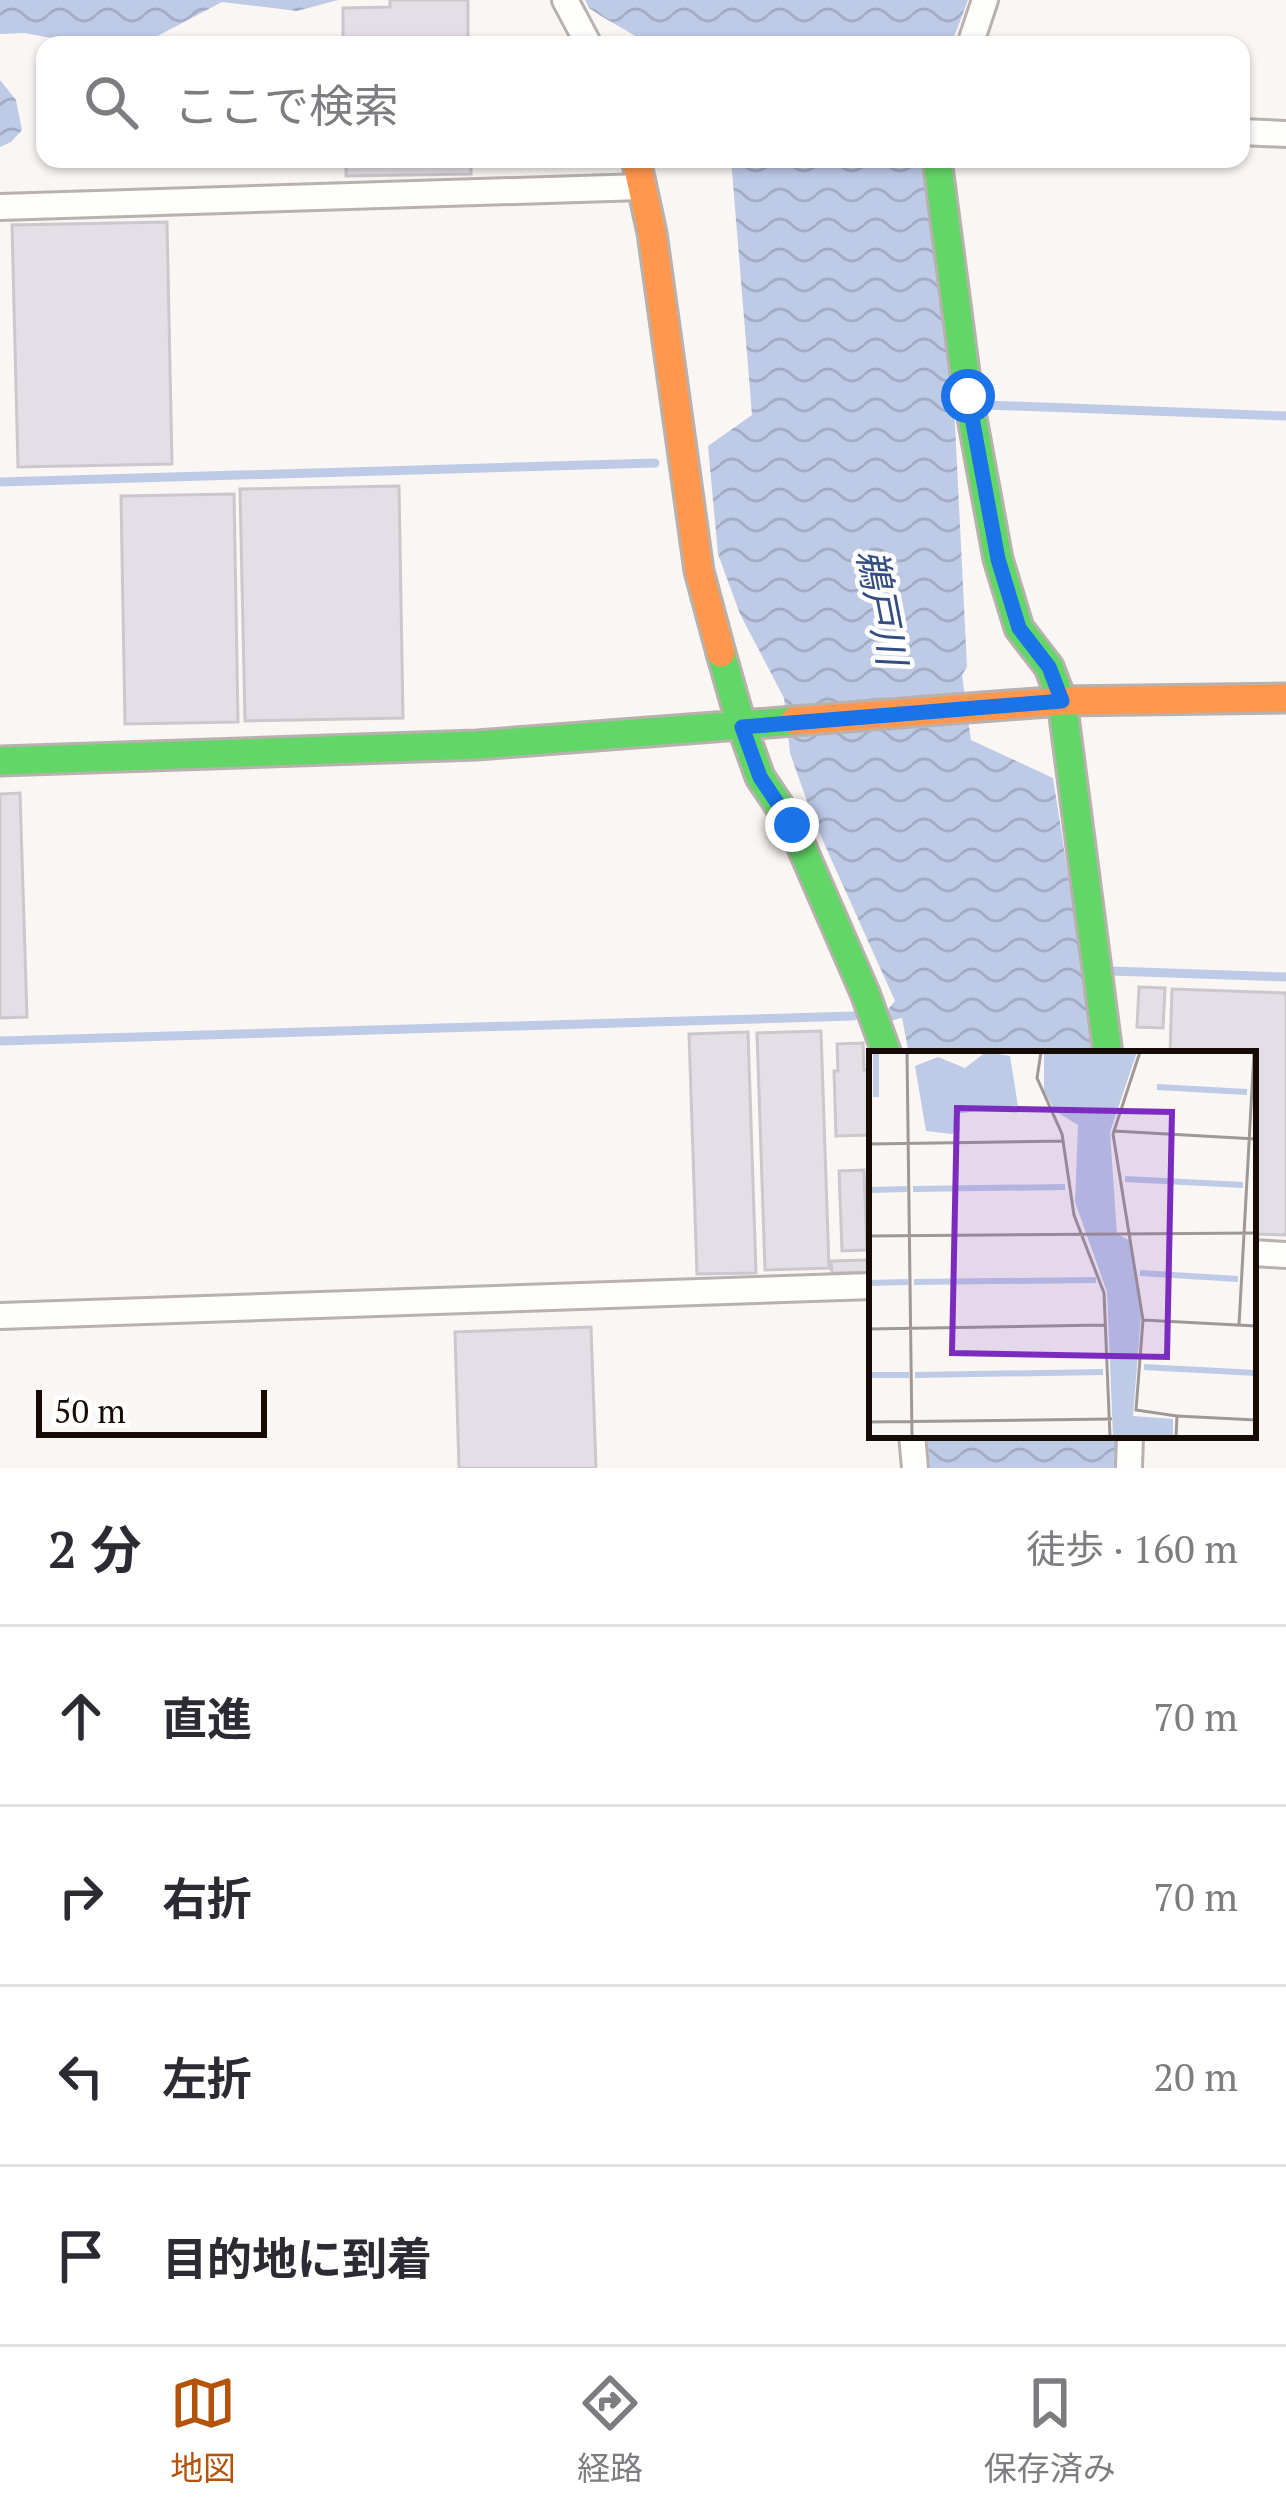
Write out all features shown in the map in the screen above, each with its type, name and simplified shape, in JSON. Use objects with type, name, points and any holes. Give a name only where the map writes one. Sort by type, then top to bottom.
[{"type":"street","points":[[565,0],[584,36]]},
{"type":"street","points":[[973,36],[985,0]]},
{"type":"street","points":[[1250,132],[1286,134]]},
{"type":"street","points":[[938,168],[968,396],[998,559],[1019,628],[1049,667],[1062,701],[1108,1051]]},
{"type":"street","points":[[0,207],[639,173],[652,233],[699,572],[742,727],[760,777],[792,825],[886,1051]]},
{"type":"street","points":[[0,760],[477,746],[1062,701],[1286,698]]},
{"type":"street","points":[[1256,1253],[1286,1255]]},
{"type":"street","points":[[0,1316],[869,1286]]},
{"type":"street","points":[[912,1438],[915,1468]]},
{"type":"street","points":[[1129,1468],[1130,1438]]},
{"type":"water","points":[[0,0],[338,0],[297,11],[222,2],[157,36],[0,34]]},
{"type":"water","points":[[585,0],[968,0],[954,36],[636,36],[589,8]]},
{"type":"water","points":[[0,80],[16,100],[22,130],[0,147]]},
{"type":"water","name":"鵜戸川","points":[[732,168],[924,168],[954,405],[967,667],[962,675],[971,740],[1053,778],[1096,1051],[908,1051],[902,1018],[889,1021],[885,1013],[895,1001],[814,821],[790,753],[784,698],[740,614],[718,554],[708,446],[752,415]]},
{"type":"water","points":[[927,1438],[1119,1438],[1118,1468],[930,1468]]},
{"type":"building","points":[[390,0],[468,0],[468,36],[343,36],[343,8],[390,7]]},
{"type":"building","points":[[346,168],[471,168],[471,174],[346,176]]},
{"type":"building","points":[[167,222],[172,464],[18,467],[12,225]]},
{"type":"building","points":[[399,486],[403,718],[245,721],[240,489]]},
{"type":"building","points":[[234,494],[238,722],[125,724],[121,496]]},
{"type":"building","points":[[20,793],[27,1017],[0,1018],[0,794]]},
{"type":"building","points":[[1139,987],[1165,988],[1163,1028],[1137,1027]]},
{"type":"building","points":[[1172,989],[1286,993],[1286,1235],[1256,1234],[1256,1051],[1170,1051]]},
{"type":"building","points":[[821,1031],[829,1268],[765,1270],[757,1033]]},
{"type":"building","points":[[748,1032],[756,1273],[697,1274],[689,1034]]},
{"type":"building","points":[[863,1043],[864,1070],[869,1070],[869,1135],[836,1136],[837,1044]]},
{"type":"building","points":[[864,1170],[867,1250],[842,1251],[839,1171]]},
{"type":"building","points":[[867,1260],[868,1272],[832,1273],[831,1261]]},
{"type":"building","points":[[591,1327],[596,1468],[459,1468],[455,1332]]},
{"type":"waterway","points":[[987,405],[1286,416]]},
{"type":"waterway","points":[[0,482],[655,463]]},
{"type":"waterway","points":[[1111,971],[1286,977]]},
{"type":"waterway","points":[[0,1041],[854,1016]]},
{"type":"traffic: fast","points":[[938,168],[968,396],[998,559],[1019,628],[1049,667],[1062,701],[1108,1051]]},
{"type":"traffic: fast","points":[[721,653],[760,777],[792,825],[886,1051]]},
{"type":"traffic: fast","points":[[0,761],[477,745],[794,721]]},
{"type":"traffic: slow","points":[[638,168],[652,233],[699,571],[721,653]]},
{"type":"traffic: slow","points":[[794,721],[1062,701],[1286,698]]},
{"type":"route","points":[[792,825],[760,777],[742,727],[1062,701],[1049,667],[1019,628],[998,559],[968,396]]}]
